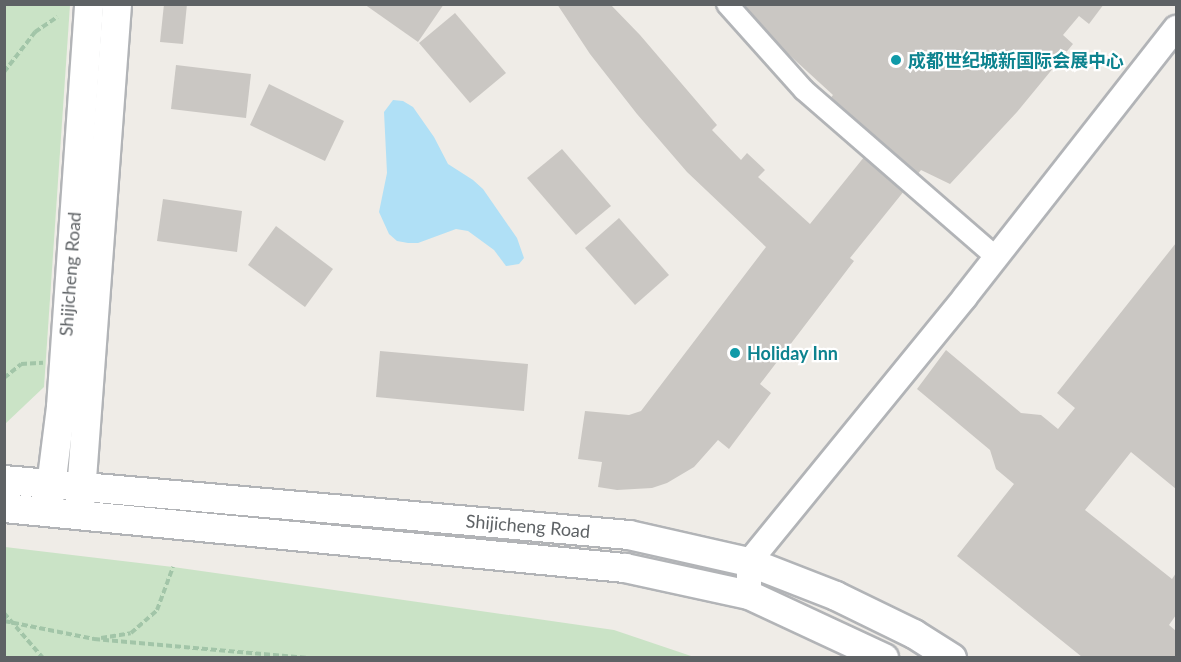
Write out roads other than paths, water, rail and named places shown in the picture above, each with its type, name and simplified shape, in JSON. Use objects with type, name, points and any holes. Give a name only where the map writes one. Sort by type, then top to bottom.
[{"type":"main road","name":"Shijicheng Road","points":[[49,498],[61,407],[89,4]]},
{"type":"main road","name":"Shijicheng Road","points":[[80,501],[117,4]]},
{"type":"main road","points":[[4,480],[49,498],[80,501]]},
{"type":"main road","points":[[4,508],[49,498]]},
{"type":"main road","name":"Shijicheng Road","points":[[80,501],[629,535],[749,562],[836,596],[914,634],[952,657]]},
{"type":"main road","name":"Shijicheng Road","points":[[80,501],[624,568],[748,595],[885,657]]},
{"type":"street","points":[[727,4],[804,90],[996,257]]},
{"type":"street","points":[[748,595],[749,562],[996,257],[1176,28]]},
{"type":"water","points":[[393,100],[403,101],[413,107],[434,137],[448,164],[483,189],[517,238],[524,258],[519,264],[506,266],[494,250],[468,231],[456,229],[418,243],[397,241],[389,234],[379,212],[387,173],[384,112]]},
{"type":"place","name":"成都世纪城新国际会展中心","points":[[896,60]]},
{"type":"place","name":"Holiday Inn","points":[[735,353]]}]
